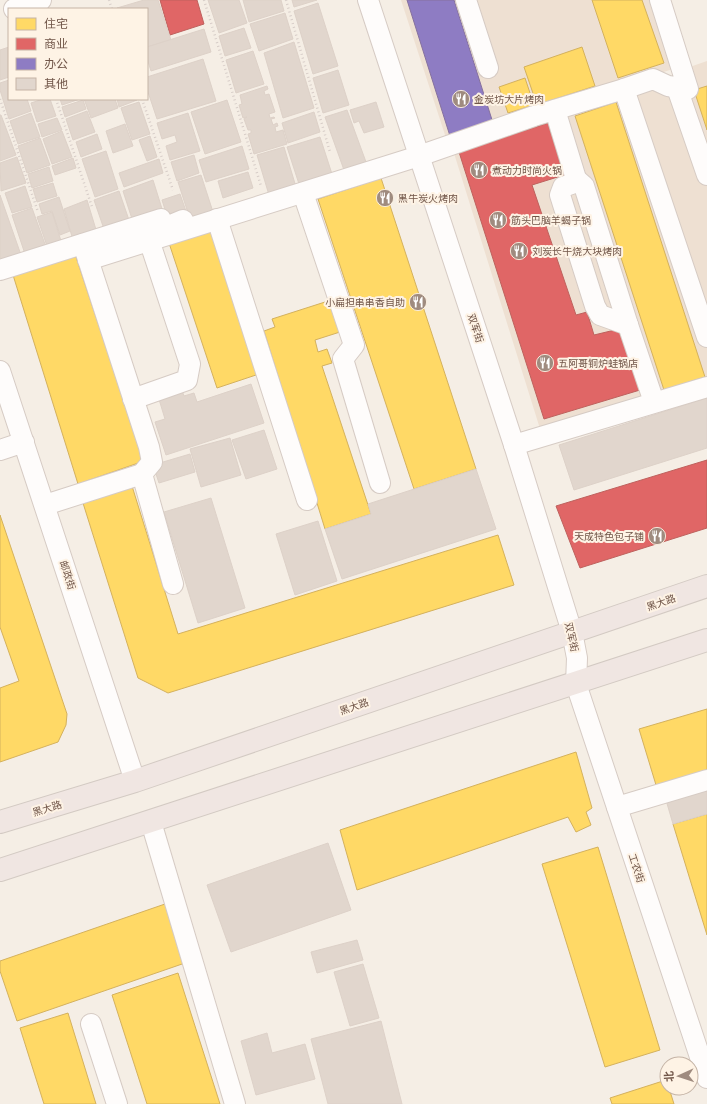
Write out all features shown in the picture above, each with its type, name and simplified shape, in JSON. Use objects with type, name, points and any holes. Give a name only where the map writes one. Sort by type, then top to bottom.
[{"type":"highway","name":"黑大路","points":[[0,822],[135,781],[707,586]]},
{"type":"highway","points":[[0,870],[576,684],[707,640]]},
{"type":"street","points":[[17,8],[41,0]]},
{"type":"street","name":"双军街","points":[[368,0],[514,445],[572,632],[577,658]]},
{"type":"street","points":[[466,0],[488,68]]},
{"type":"street","points":[[0,270],[149,240],[419,156],[653,79],[668,86],[688,89],[660,0]]},
{"type":"street","points":[[677,88],[707,175]]},
{"type":"street","points":[[624,89],[707,337]]},
{"type":"street","points":[[555,110],[576,179],[584,186],[654,402]]},
{"type":"street","points":[[576,179],[577,182],[564,187],[560,195],[595,306],[600,315],[628,325]]},
{"type":"street","points":[[303,193],[354,345],[343,359],[380,483]]},
{"type":"street","points":[[86,252],[161,219],[164,228],[186,219],[188,223],[213,221]]},
{"type":"street","points":[[213,221],[307,500]]},
{"type":"street","points":[[133,399],[187,380],[190,364],[149,240]]},
{"type":"street","points":[[45,505],[142,474],[152,462],[149,447],[86,252]]},
{"type":"street","name":"邮政街","points":[[0,370],[135,781]]},
{"type":"street","points":[[514,445],[707,387]]},
{"type":"street","points":[[0,450],[24,442]]},
{"type":"street","points":[[142,474],[173,584]]},
{"type":"street","name":"工农街","points":[[577,658],[576,684],[707,1078]]},
{"type":"street","points":[[617,807],[707,780]]},
{"type":"street","points":[[151,822],[235,1104]]},
{"type":"street","points":[[91,1024],[117,1104]]},
{"type":"path","points":[[204,0],[261,186]]},
{"type":"path","points":[[286,0],[330,152]]},
{"type":"path","points":[[0,99],[38,212]]},
{"type":"path","points":[[56,100],[92,207]]},
{"type":"path","points":[[142,100],[173,190]]},
{"type":"shaded area","points":[[401,0],[652,0],[673,69],[447,141]]},
{"type":"shaded area","points":[[707,61],[707,382],[541,432],[453,150],[669,78],[684,69]]},
{"type":"building: 住宅","points":[[592,0],[642,0],[664,63],[618,78]]},
{"type":"building: 住宅","points":[[582,47],[595,86],[537,105],[524,67]]},
{"type":"building: 住宅","points":[[525,78],[534,105],[508,113],[499,87]]},
{"type":"building: 住宅","points":[[707,86],[707,130],[694,90]]},
{"type":"building: 住宅","points":[[616,102],[705,377],[664,390],[575,116]]},
{"type":"building: 住宅","points":[[381,178],[476,469],[414,489],[318,199]]},
{"type":"building: 住宅","points":[[210,226],[259,374],[217,388],[168,240]]},
{"type":"building: 住宅","points":[[75,254],[144,461],[78,484],[13,275]]},
{"type":"building: 住宅","points":[[325,302],[327,308],[332,307],[340,332],[315,340],[318,352],[327,349],[332,363],[322,366],[371,514],[325,529],[264,331],[275,327],[272,319]]},
{"type":"building: 住宅","points":[[132,486],[178,634],[498,535],[514,585],[168,693],[138,678],[83,503]]},
{"type":"building: 住宅","points":[[0,515],[67,714],[66,725],[58,742],[0,762],[0,688],[19,681],[0,627]]},
{"type":"building: 住宅","points":[[707,709],[707,770],[656,785],[639,729]]},
{"type":"building: 住宅","points":[[576,752],[592,808],[586,812],[591,825],[576,832],[568,817],[357,890],[340,830]]},
{"type":"building: 住宅","points":[[707,814],[707,935],[673,824]]},
{"type":"building: 住宅","points":[[598,847],[660,1050],[605,1067],[542,864]]},
{"type":"building: 住宅","points":[[165,904],[185,963],[17,1021],[0,971],[0,961]]},
{"type":"building: 住宅","points":[[178,973],[220,1104],[147,1104],[112,995]]},
{"type":"building: 住宅","points":[[68,1013],[96,1104],[44,1104],[20,1028]]},
{"type":"building: 住宅","points":[[659,1082],[659,1096],[672,1096],[674,1104],[612,1104],[610,1098]]},
{"type":"building: 商业","points":[[160,0],[197,0],[204,24],[170,35]]},
{"type":"building: 商业","points":[[548,123],[564,175],[532,185],[576,315],[587,312],[594,335],[619,329],[640,390],[544,419],[459,152]]},
{"type":"building: 商业","points":[[707,460],[707,528],[580,568],[556,506]]},
{"type":"building: 办公","points":[[407,0],[454,0],[493,123],[450,136]]},
{"type":"building: 其他","points":[[144,0],[158,0],[171,40],[148,47],[148,8],[117,8]]},
{"type":"building: 其他","points":[[208,0],[239,0],[247,23],[219,33]]},
{"type":"building: 其他","points":[[243,0],[281,0],[284,11],[249,22]]},
{"type":"building: 其他","points":[[292,0],[317,0],[294,7]]},
{"type":"building: 其他","points":[[318,3],[338,66],[313,74],[294,11]]},
{"type":"building: 其他","points":[[285,13],[293,39],[259,51],[250,24]]},
{"type":"building: 其他","points":[[244,28],[251,48],[225,56],[219,36]]},
{"type":"building: 其他","points":[[204,29],[211,52],[151,71],[148,61],[148,47]]},
{"type":"building: 其他","points":[[294,42],[314,108],[283,118],[264,53]]},
{"type":"building: 其他","points":[[8,47],[8,77],[0,80],[0,50]]},
{"type":"building: 其他","points":[[253,51],[264,84],[236,93],[226,60]]},
{"type":"building: 其他","points":[[203,59],[216,101],[157,119],[148,92],[148,77]]},
{"type":"building: 其他","points":[[338,70],[349,105],[323,113],[313,78]]},
{"type":"building: 其他","points":[[8,80],[8,100],[27,100],[31,111],[9,119],[0,90],[0,83]]},
{"type":"building: 其他","points":[[267,86],[268,89],[264,91],[265,95],[269,94],[275,112],[269,114],[270,118],[275,118],[271,119],[273,125],[277,123],[278,126],[275,127],[276,132],[283,130],[287,144],[254,154],[248,134],[251,133],[251,130],[248,130],[244,119],[247,117],[243,118],[239,105],[242,104],[240,95]]},
{"type":"building: 其他","points":[[40,100],[50,100],[56,116],[37,122],[31,103]]},
{"type":"building: 其他","points":[[60,100],[77,100],[62,105]]},
{"type":"building: 其他","points":[[83,100],[86,109],[65,117],[62,107]]},
{"type":"building: 其他","points":[[84,100],[115,100],[118,108],[91,118]]},
{"type":"building: 其他","points":[[117,100],[137,100],[119,107]]},
{"type":"building: 其他","points":[[227,100],[241,142],[205,154],[191,112]]},
{"type":"building: 其他","points":[[139,102],[150,134],[132,140],[121,108]]},
{"type":"building: 其他","points":[[376,102],[384,127],[364,133],[359,121],[354,123],[350,110]]},
{"type":"building: 其他","points":[[347,110],[366,162],[344,170],[325,117]]},
{"type":"building: 其他","points":[[87,111],[95,132],[73,140],[66,119]]},
{"type":"building: 其他","points":[[314,112],[320,132],[288,143],[282,123]]},
{"type":"building: 其他","points":[[31,113],[40,137],[18,144],[10,121]]},
{"type":"building: 其他","points":[[188,113],[200,151],[170,160],[166,146],[177,142],[175,135],[162,139],[157,123]]},
{"type":"building: 其他","points":[[0,115],[16,155],[0,161]]},
{"type":"building: 其他","points":[[57,118],[62,130],[42,137],[38,124]]},
{"type":"building: 其他","points":[[125,124],[133,146],[113,153],[106,131]]},
{"type":"building: 其他","points":[[62,131],[72,157],[52,164],[43,139]]},
{"type":"building: 其他","points":[[97,134],[102,149],[81,157],[76,142]]},
{"type":"building: 其他","points":[[150,136],[157,157],[147,161],[139,140]]},
{"type":"building: 其他","points":[[320,137],[332,174],[299,184],[287,147]]},
{"type":"building: 其他","points":[[40,138],[50,165],[27,173],[18,146]]},
{"type":"building: 其他","points":[[242,146],[249,169],[206,182],[199,160]]},
{"type":"building: 其他","points":[[284,147],[296,187],[269,195],[257,155]]},
{"type":"building: 其他","points":[[106,151],[118,189],[95,197],[82,159]]},
{"type":"building: 其他","points":[[194,155],[199,173],[177,181],[171,162]]},
{"type":"building: 其他","points":[[17,157],[26,183],[1,191],[0,163]]},
{"type":"building: 其他","points":[[73,158],[76,168],[55,175],[52,166]]},
{"type":"building: 其他","points":[[159,159],[163,173],[124,187],[119,173]]},
{"type":"building: 其他","points":[[49,167],[53,181],[32,188],[28,174]]},
{"type":"building: 其他","points":[[248,172],[253,188],[223,198],[218,181]]},
{"type":"building: 其他","points":[[201,175],[213,212],[190,219],[178,182]]},
{"type":"building: 其他","points":[[153,180],[163,212],[133,222],[123,191]]},
{"type":"building: 其他","points":[[53,183],[57,196],[37,202],[33,189]]},
{"type":"building: 其他","points":[[25,186],[32,207],[12,213],[5,193]]},
{"type":"building: 其他","points":[[119,191],[130,223],[105,232],[94,200]]},
{"type":"building: 其他","points":[[180,194],[187,214],[168,219],[162,200]]},
{"type":"building: 其他","points":[[0,195],[21,255],[0,262]]},
{"type":"building: 其他","points":[[59,197],[70,231],[60,235],[52,211],[42,214],[39,204]]},
{"type":"building: 其他","points":[[87,200],[97,233],[73,240],[64,209]]},
{"type":"building: 其他","points":[[32,208],[46,247],[25,254],[12,215]]},
{"type":"building: 其他","points":[[52,212],[61,241],[47,246],[37,217]]},
{"type":"building: 其他","points":[[251,384],[264,423],[166,455],[155,422],[165,419],[158,396],[181,388],[184,396],[194,393],[197,402]]},
{"type":"building: 其他","points":[[707,398],[707,448],[574,490],[559,445]]},
{"type":"building: 其他","points":[[264,430],[277,469],[246,479],[232,440]]},
{"type":"building: 其他","points":[[230,438],[241,475],[201,487],[190,449]]},
{"type":"building: 其他","points":[[190,454],[195,472],[159,483],[153,465]]},
{"type":"building: 其他","points":[[476,469],[496,529],[342,579],[325,529],[371,514],[368,504]]},
{"type":"building: 其他","points":[[211,498],[245,608],[198,623],[164,512]]},
{"type":"building: 其他","points":[[318,521],[337,581],[295,595],[276,534]]},
{"type":"building: 其他","points":[[707,788],[707,814],[673,824],[666,800]]},
{"type":"building: 其他","points":[[328,843],[351,910],[231,952],[207,885]]},
{"type":"building: 其他","points":[[357,940],[363,960],[317,973],[311,952]]},
{"type":"building: 其他","points":[[363,964],[379,1018],[350,1026],[334,972]]},
{"type":"building: 其他","points":[[381,1021],[402,1104],[328,1104],[311,1039]]},
{"type":"building: 其他","points":[[267,1033],[272,1053],[305,1044],[315,1079],[256,1095],[241,1041]]},
{"type":"place","name":"金炭坊大片烤肉","points":[[461,99]]},
{"type":"place","name":"煮动力时尚火锅","points":[[479,170]]},
{"type":"place","name":"黑牛炭火烤肉","points":[[385,198]]},
{"type":"place","name":"筋头巴脑羊蝎子锅","points":[[498,220]]},
{"type":"place","name":"刘炭长牛烧大块烤肉","points":[[519,251]]},
{"type":"place","name":"小扁担串串香自助","points":[[418,302]]},
{"type":"place","name":"五阿哥铜炉蛙锅店","points":[[545,363]]},
{"type":"place","name":"天成特色包子铺","points":[[657,536]]}]
